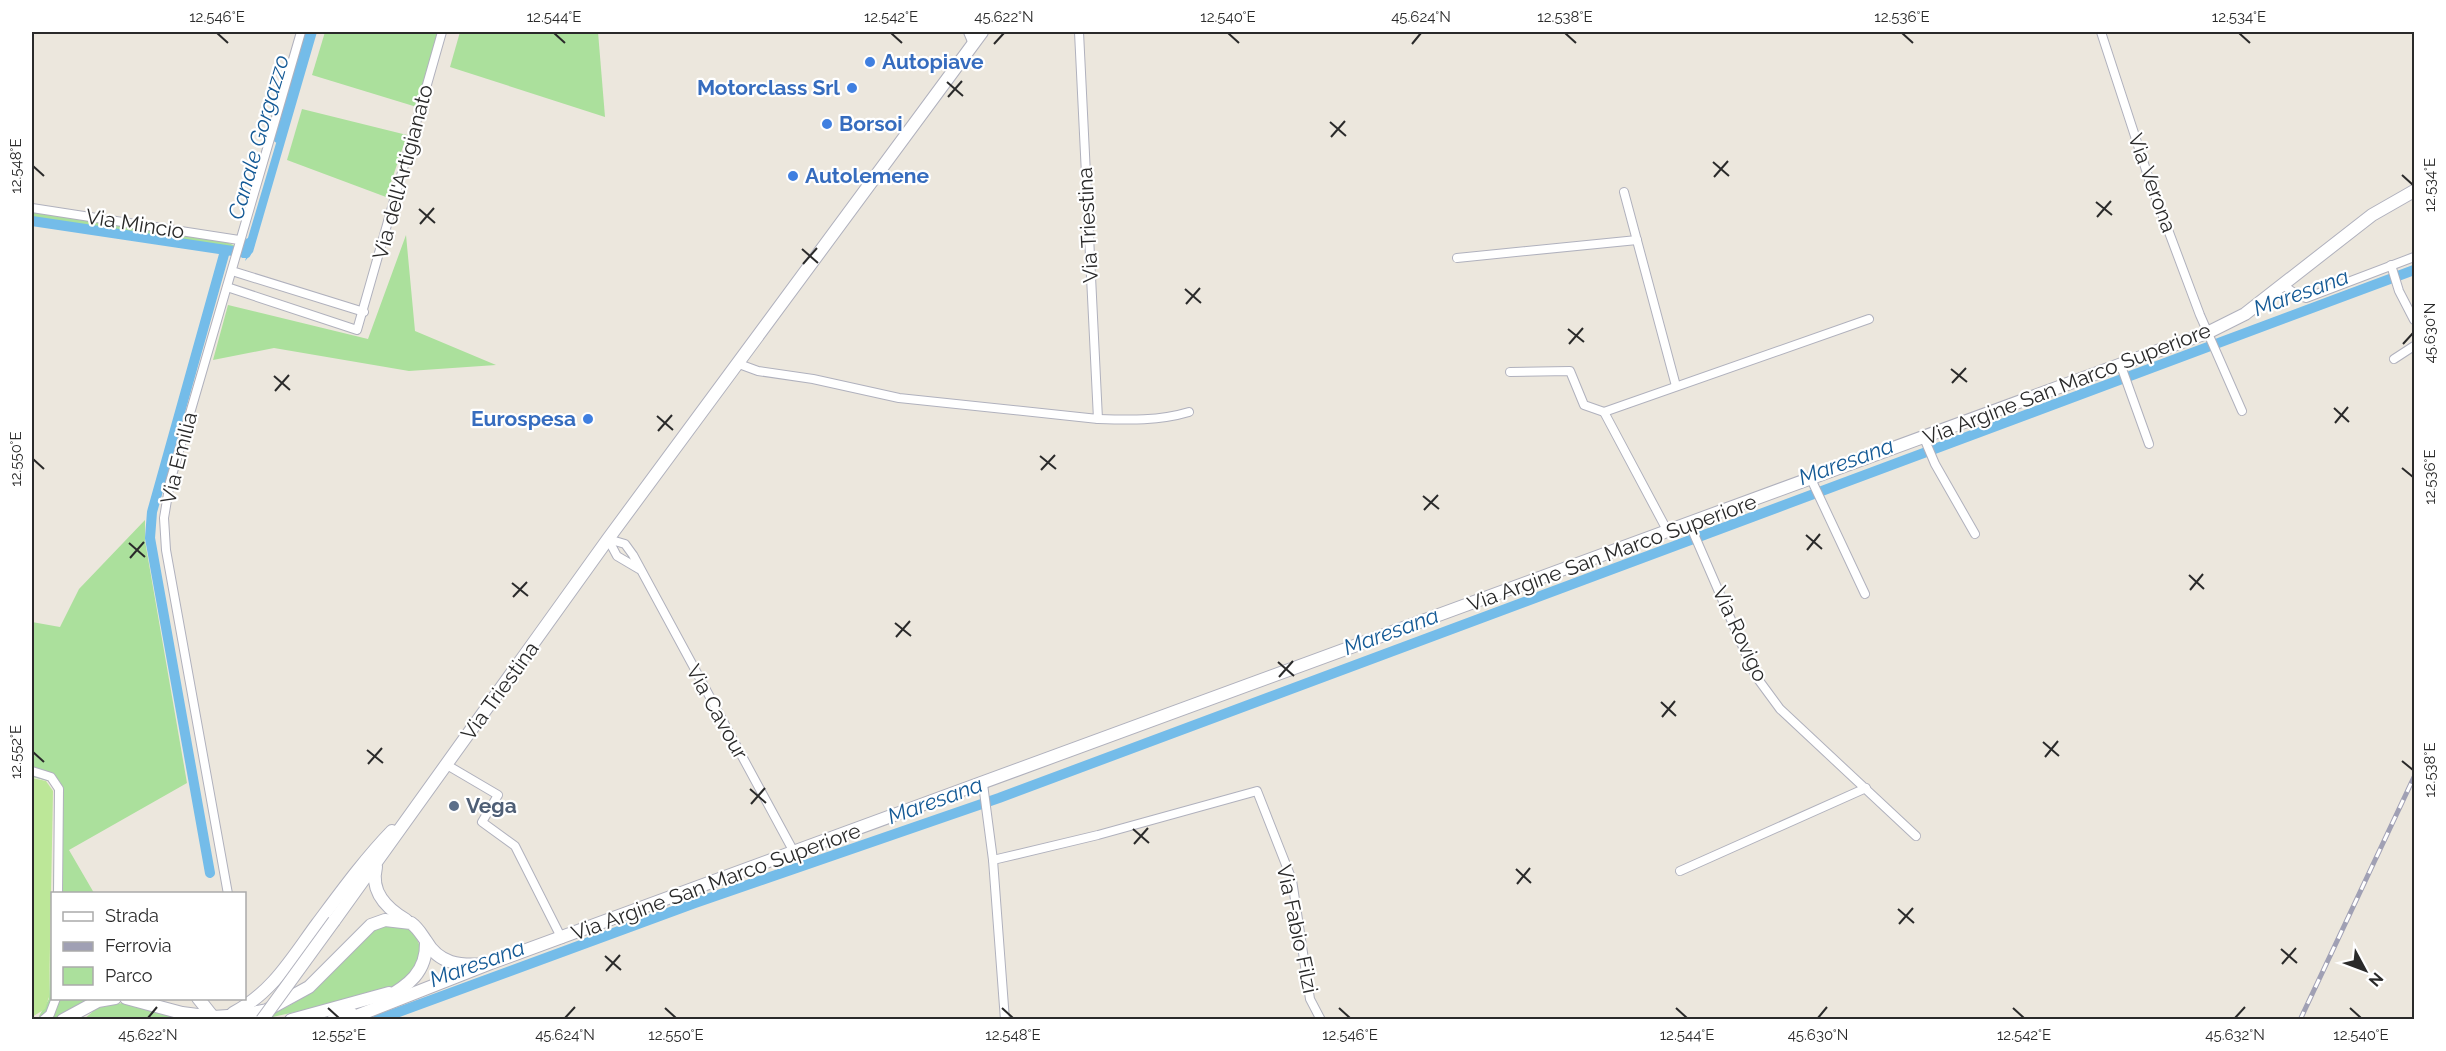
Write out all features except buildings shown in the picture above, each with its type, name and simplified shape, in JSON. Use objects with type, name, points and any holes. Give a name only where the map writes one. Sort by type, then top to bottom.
[{"type":"street","name":"Via Emilia","points":[[228,892],[166,550],[164,518],[170,482],[301,32]]},
{"type":"street","name":"Via dell'Artigianato","points":[[364,312],[442,32]]},
{"type":"street","points":[[968,32],[973,44]]},
{"type":"street","name":"Via Triestina","points":[[262,1020],[608,539],[982,32]]},
{"type":"street","name":"Via Triestina","points":[[1079,32],[1098,419]]},
{"type":"street","name":"Via Verona","points":[[2101,32],[2149,179],[2242,411]]},
{"type":"street","name":"Via Argine San Marco Superiore","points":[[492,963],[984,787],[1668,532],[1690,527],[2210,335],[2245,314],[2372,215],[2415,191]]},
{"type":"street","points":[[1624,192],[1676,386]]},
{"type":"street","name":"Via Mincio","points":[[32,208],[239,240]]},
{"type":"street","points":[[1457,258],[1637,240]]},
{"type":"street","points":[[2283,285],[2297,295],[2306,298],[2392,268],[2415,257]]},
{"type":"street","points":[[2392,268],[2399,291],[2415,320]]},
{"type":"street","points":[[227,287],[357,330],[364,312],[232,271]]},
{"type":"street","points":[[1510,372],[1570,371],[1584,405],[1604,412],[1869,320]]},
{"type":"street","points":[[2394,359],[2415,346]]},
{"type":"street","points":[[739,364],[758,371],[813,379],[899,398],[1098,419],[1170,418],[1189,412]]},
{"type":"street","points":[[2122,368],[2149,444]]},
{"type":"street","points":[[1604,412],[1668,532]]},
{"type":"street","points":[[1925,440],[1935,464],[1975,534]]},
{"type":"street","points":[[1811,482],[1865,594]]},
{"type":"street","name":"Via Rovigo","points":[[1690,527],[1755,675],[1780,709],[1916,836]]},
{"type":"street","name":"Via Cavour","points":[[608,539],[617,556],[639,569]]},
{"type":"street","name":"Via Cavour","points":[[608,539],[625,544],[795,854]]},
{"type":"street","points":[[447,765],[498,795],[482,822],[515,846],[562,939]]},
{"type":"street","points":[[32,771],[51,777],[59,789],[58,892]]},
{"type":"street","points":[[984,787],[993,860],[1005,1020]]},
{"type":"street","points":[[1680,871],[1866,788]]},
{"type":"street","name":"Via Fabio Filzi","points":[[993,860],[1098,836],[1257,791],[1292,880],[1310,999],[1321,1020]]},
{"type":"street","points":[[228,1016],[266,993],[366,859],[422,800]]},
{"type":"street","points":[[377,863],[374,882],[378,895],[394,913],[417,927],[432,951],[448,962],[459,965],[492,963]]},
{"type":"street","points":[[132,1000],[182,1013],[213,1017],[267,1010],[285,1002],[316,980],[371,925],[386,920],[407,921]]},
{"type":"street","points":[[346,1020],[401,991],[424,963],[426,942]]},
{"type":"street","points":[[291,1020],[475,972],[492,963]]},
{"type":"street","points":[[333,1020],[401,991]]},
{"type":"street","points":[[43,1020],[50,1014],[56,1000]]},
{"type":"street","points":[[63,1020],[88,1006],[111,1000]]},
{"type":"street","points":[[143,1002],[154,1000]]},
{"type":"street","points":[[199,1000],[213,1017]]},
{"type":"street","points":[[78,1020],[88,1006]]},
{"type":"green space","points":[[325,32],[439,32],[420,108],[312,75]]},
{"type":"green space","points":[[460,32],[598,32],[605,117],[450,67]]},
{"type":"green space","points":[[302,109],[407,135],[386,197],[287,160]]},
{"type":"green space","points":[[32,212],[226,242],[238,247],[237,250],[32,218]]},
{"type":"green space","points":[[406,235],[415,331],[496,365],[409,371],[274,348],[213,360],[228,305],[368,339]]},
{"type":"green space","points":[[145,520],[145,541],[187,783],[69,850],[93,892],[53,892],[56,788],[48,781],[32,777],[32,622],[60,627],[79,589]]},
{"type":"green space","points":[[32,778],[46,781],[53,791],[49,997],[45,1009],[32,1017]]},
{"type":"green space","points":[[381,924],[407,927],[418,940],[419,961],[411,975],[404,981],[358,999],[252,1020],[285,1008],[307,994]]},
{"type":"green space","points":[[51,930],[51,1000],[86,1000],[54,1019],[40,1019],[39,1016],[49,999]]},
{"type":"green space","points":[[122,1003],[182,1019],[83,1020],[97,1008]]},
{"type":"water","points":[[309,32],[317,32],[253,252],[245,261],[246,258],[242,258]]},
{"type":"waterway","name":"Canale Gorgazzo","points":[[278,138],[308,32]]},
{"type":"waterway","points":[[32,221],[246,253],[249,243]]},
{"type":"waterway","points":[[210,873],[150,538],[152,512],[225,251]]},
{"type":"waterway","name":"Maresana","points":[[377,1020],[695,903],[999,798],[2414,270]]},
{"type":"railway","points":[[2300,1020],[2414,777]]},
{"type":"place","name":"Autopiave","points":[[870,62]]},
{"type":"place","name":"Motorclass Srl","points":[[852,88]]},
{"type":"place","name":"Borsoi","points":[[827,124]]},
{"type":"place","name":"Autolemene","points":[[793,176]]},
{"type":"place","name":"Eurospesa","points":[[588,419]]},
{"type":"place","name":"Vega","points":[[454,806]]}]
